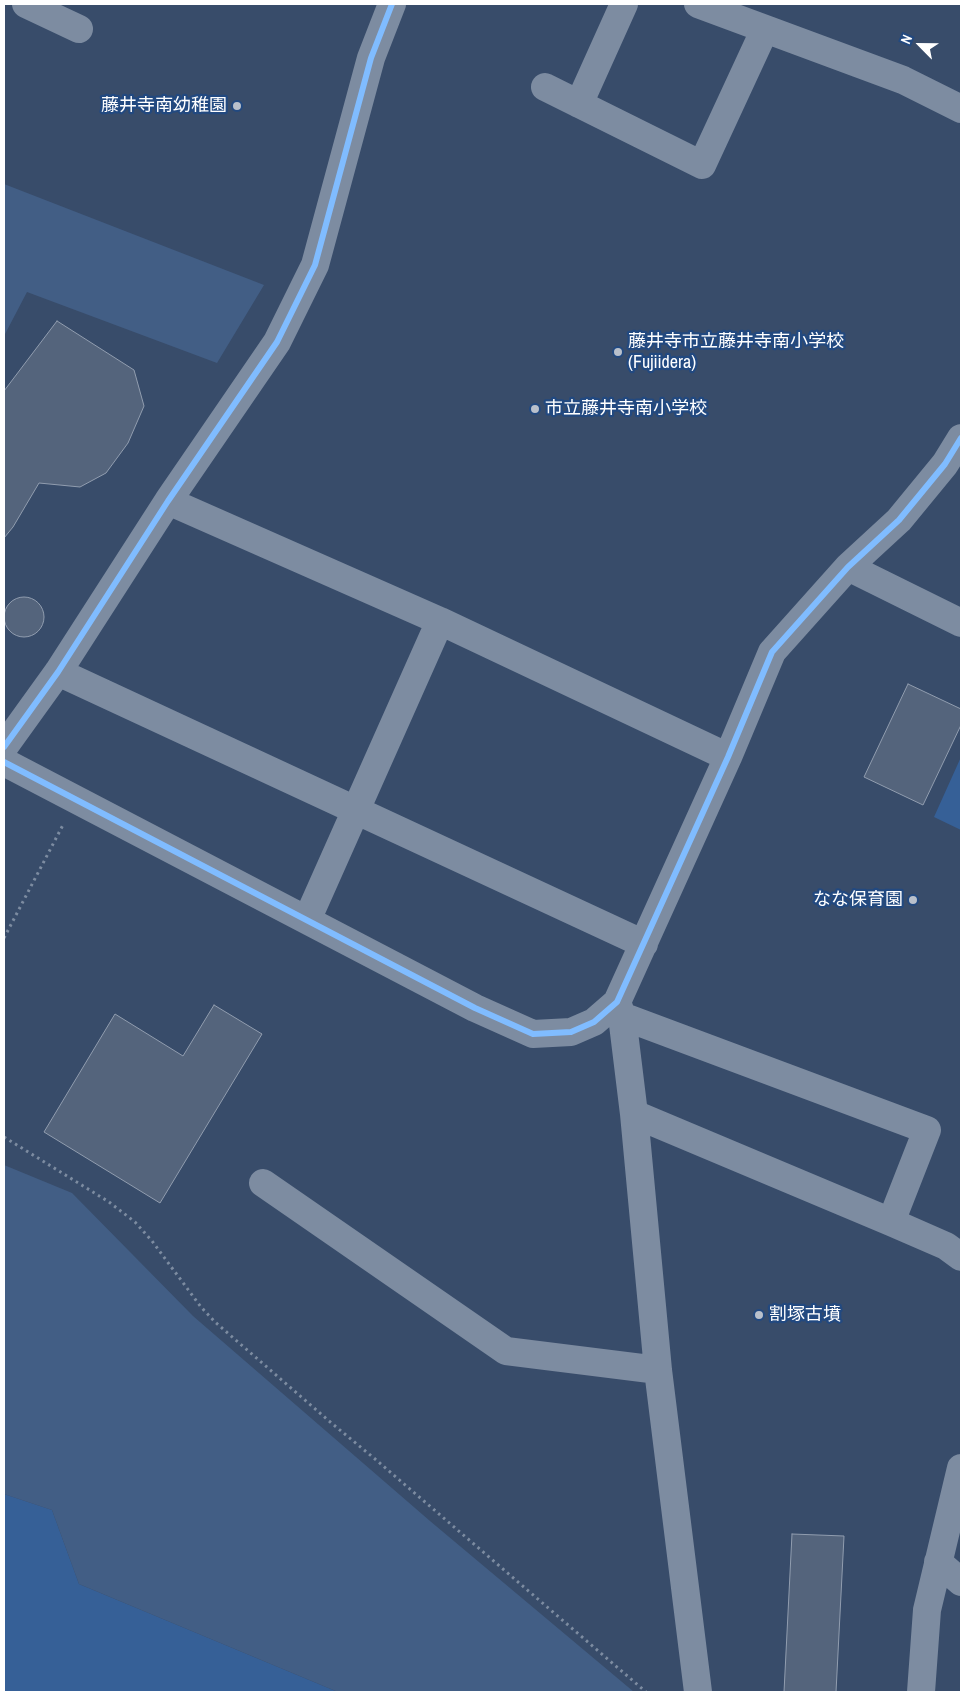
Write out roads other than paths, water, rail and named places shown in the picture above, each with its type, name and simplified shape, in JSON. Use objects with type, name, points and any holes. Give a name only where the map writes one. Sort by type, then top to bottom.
[{"type":"street","points":[[26,4],[79,29]]},
{"type":"street","points":[[4,747],[58,672],[168,501],[277,342],[315,265],[371,58],[392,4]]},
{"type":"street","points":[[579,104],[624,4]]},
{"type":"street","points":[[698,4],[904,80],[961,109]]},
{"type":"street","points":[[545,86],[702,165],[765,29]]},
{"type":"street","points":[[702,1688],[658,1370],[634,1114],[619,1009],[644,944],[728,757],[772,652],[848,566],[953,468],[961,438]]},
{"type":"street","points":[[168,501],[440,621],[728,757]]},
{"type":"street","points":[[848,566],[961,623]]},
{"type":"street","points":[[307,920],[440,621]]},
{"type":"street","points":[[58,672],[644,944]]},
{"type":"street","points":[[4,762],[475,1008],[533,1034],[572,1032],[619,1009],[927,1130],[891,1222]]},
{"type":"street","points":[[634,1114],[946,1246],[961,1257]]},
{"type":"street","points":[[263,1182],[506,1351],[658,1370]]},
{"type":"street","points":[[921,1692],[926,1610],[961,1468]]},
{"type":"street","points":[[938,1562],[961,1582]]},
{"type":"place","name":"藤井寺南幼稚園","points":[[237,106]]},
{"type":"place","name":"藤井寺市立藤井寺南小学校 (Fujiidera)","points":[[618,352]]},
{"type":"place","name":"市立藤井寺南小学校","points":[[535,409]]},
{"type":"place","name":"なな保育園","points":[[913,900]]},
{"type":"place","name":"割塚古墳","points":[[759,1315]]}]
